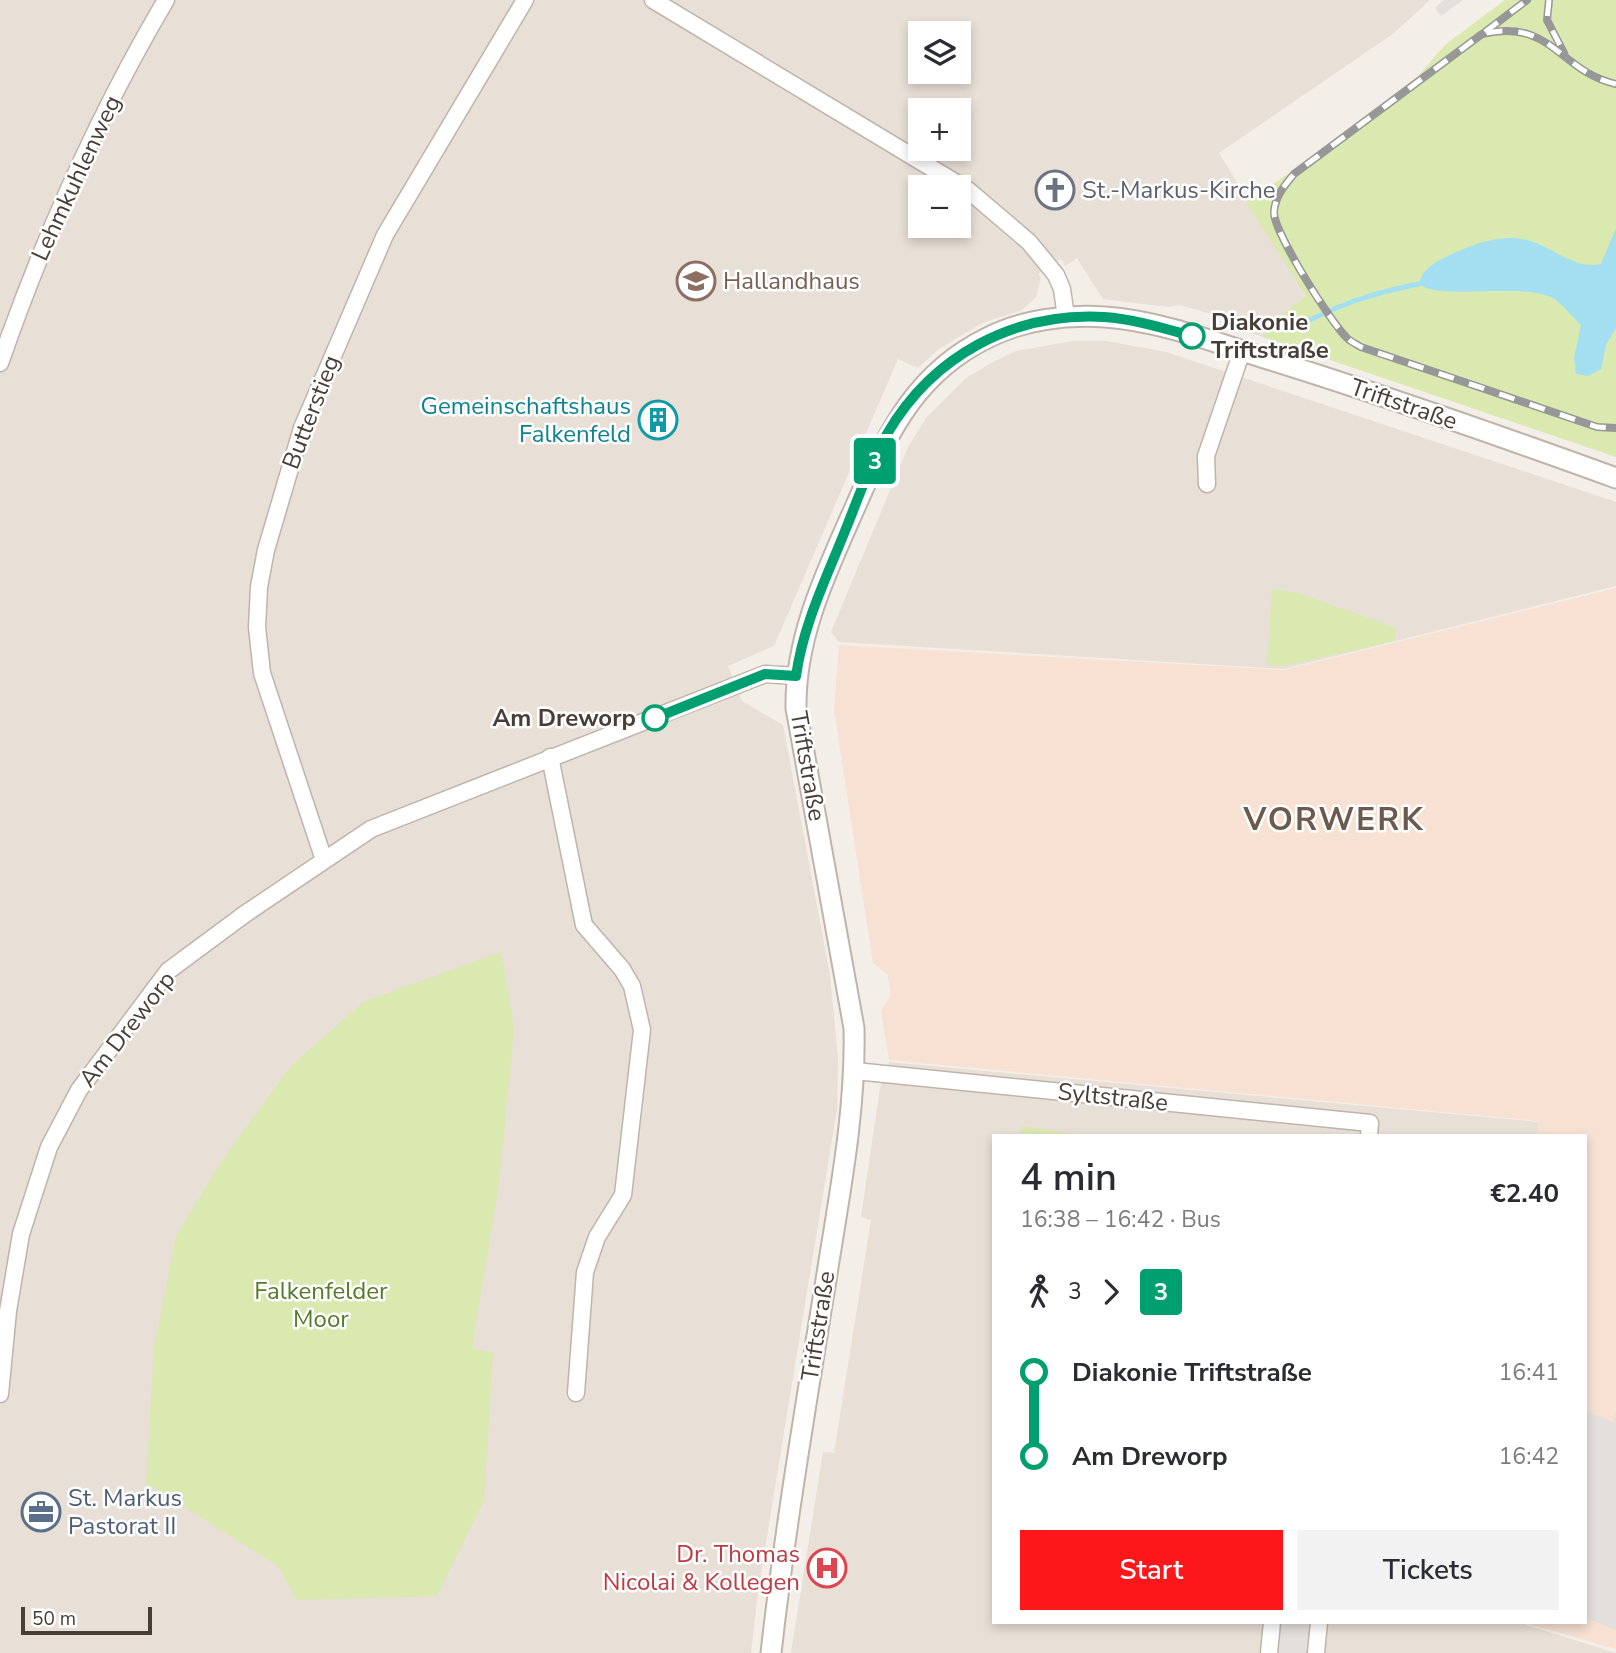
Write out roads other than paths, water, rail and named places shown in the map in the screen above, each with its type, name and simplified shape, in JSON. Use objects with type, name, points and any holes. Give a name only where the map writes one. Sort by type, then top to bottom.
[{"type":"street","name":"Lehmkuhlenweg","points":[[0,363],[32,272],[94,132],[166,0]]},
{"type":"street","name":"Butterstieg","points":[[324,860],[262,673],[257,627],[258,587],[266,550],[282,489],[306,418],[385,234],[525,0]]},
{"type":"street","points":[[653,0],[968,190],[1029,242],[1056,275],[1062,289],[1066,317]]},
{"type":"street","name":"Triftstraße","points":[[771,1653],[782,1549],[846,1150],[855,1071],[854,1028],[796,708],[796,676],[806,628],[887,434],[916,394],[950,360],[988,337],[1023,324],[1066,317],[1105,317],[1148,324],[1242,351],[1616,478]]},
{"type":"street","points":[[1207,484],[1206,456],[1242,351]]},
{"type":"street","name":"Am Dreworp","points":[[0,1394],[8,1311],[22,1234],[49,1147],[79,1090],[168,971],[371,828],[765,674],[796,676]]},
{"type":"street","points":[[550,757],[584,925],[622,969],[632,986],[642,1030],[623,1195],[597,1237],[585,1272],[576,1393]]},
{"type":"street","name":"Syltstraße","points":[[855,1071],[1324,1128],[1370,1130]]},
{"type":"street","points":[[1269,1653],[1272,1624]]},
{"type":"street","points":[[1316,1653],[1319,1624]]},
{"type":"water","points":[[1616,228],[1616,328],[1606,345],[1601,369],[1588,376],[1576,374],[1574,358],[1581,325],[1552,298],[1517,291],[1442,291],[1428,289],[1419,284],[1426,270],[1438,261],[1469,247],[1503,238],[1536,243],[1576,262],[1601,264]]},
{"type":"waterway","points":[[1290,330],[1352,302],[1419,284]]},
{"type":"railway","points":[[1485,32],[1527,0]]},
{"type":"railway","points":[[1549,0],[1547,20],[1564,53]]},
{"type":"railway","points":[[1616,84],[1597,77],[1540,39],[1525,33],[1506,31],[1482,34],[1294,174],[1278,196],[1274,212],[1283,238],[1304,276],[1339,329],[1352,342],[1597,427],[1616,428]]},
{"type":"place","name":"St.-Markus-Kirche","points":[[1055,190]]},
{"type":"place","name":"Hallandhaus","points":[[696,281]]},
{"type":"place","name":"Diakonie Triftstraße","points":[[1192,336]]},
{"type":"place","name":"Gemeinschaftshaus Falkenfeld","points":[[658,420]]},
{"type":"place","name":"Am Dreworp","points":[[655,718]]},
{"type":"place","name":"St. Markus Pastorat II","points":[[41,1512]]},
{"type":"place","name":"Dr. Thomas Nicolai & Kollegen","points":[[827,1568]]},
{"type":"district","name":"VORWERK","points":[[1334,819]]},
{"type":"park label","name":"Falkenfelder Moor","points":[[321,1305]]}]
